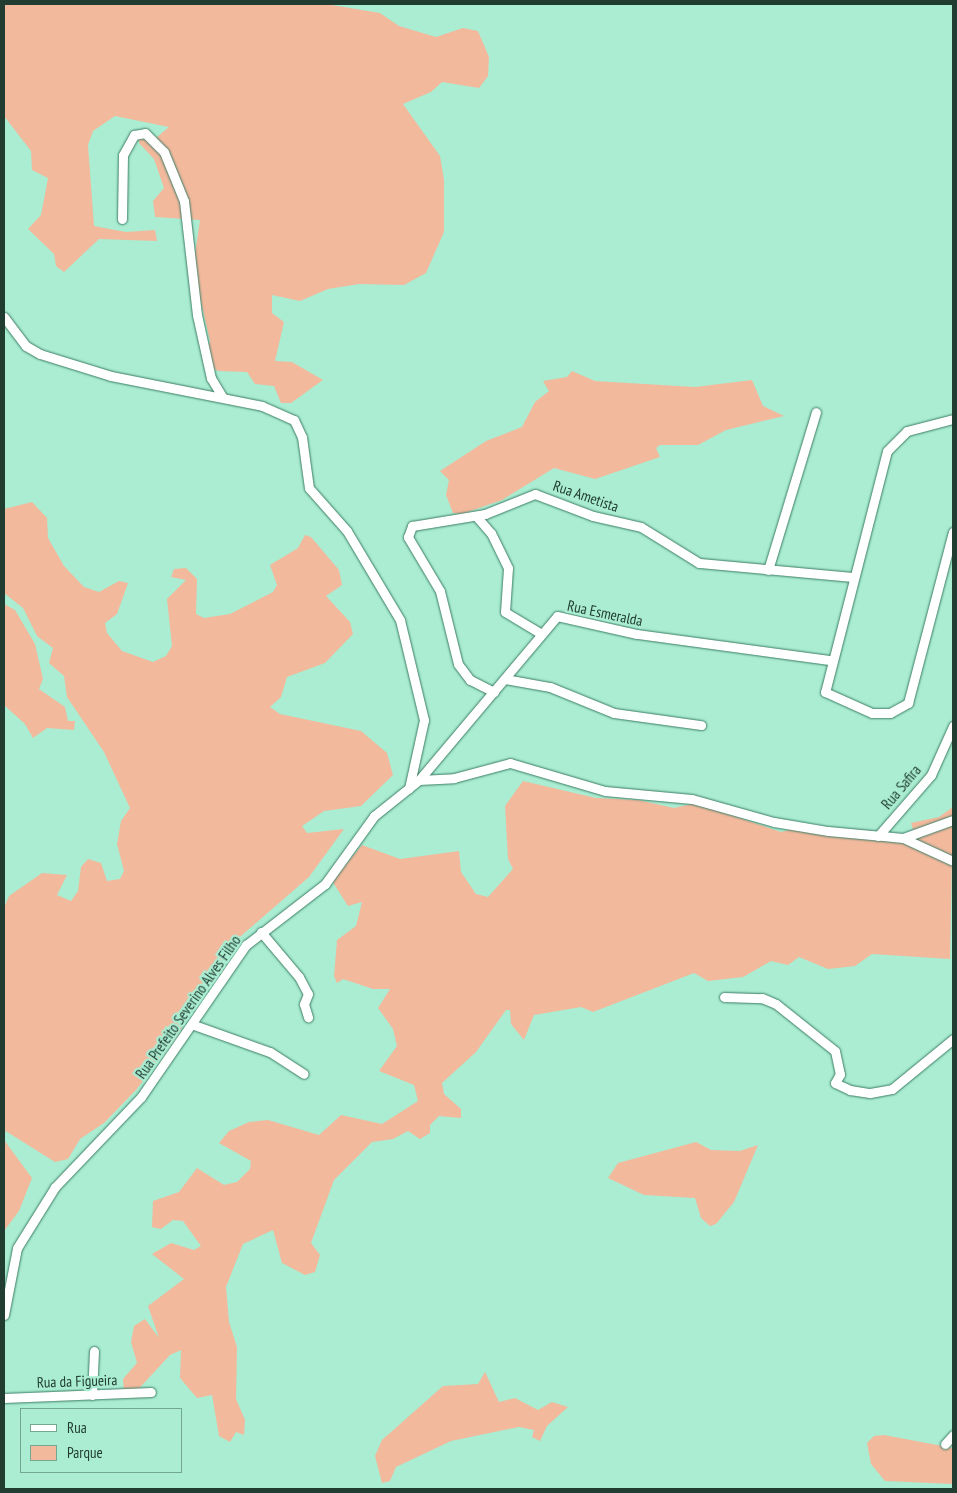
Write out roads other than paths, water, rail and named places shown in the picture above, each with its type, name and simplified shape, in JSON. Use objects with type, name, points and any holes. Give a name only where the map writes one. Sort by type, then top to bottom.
[{"type":"street","points":[[122,218],[123,155],[134,135],[146,133],[164,152],[184,201],[197,315],[211,378],[223,398]]},
{"type":"street","points":[[4,317],[26,346],[40,354],[111,376],[276,410],[294,420],[302,436],[309,488],[347,531],[394,604],[424,720],[409,788]]},
{"type":"street","points":[[768,570],[816,412]]},
{"type":"street","points":[[953,419],[907,431],[890,446],[830,660],[825,692],[872,713],[890,713],[908,703],[953,532]]},
{"type":"street","name":"Rua Ametista","points":[[494,692],[462,672],[440,591],[408,532],[418,524],[476,516],[537,494],[593,516],[641,527],[699,563],[853,577]]},
{"type":"street","points":[[476,516],[506,563],[505,612],[540,633]]},
{"type":"street","name":"Rua Esmeralda","points":[[419,780],[505,679],[553,618],[562,616],[637,634],[830,660]]},
{"type":"street","points":[[505,679],[550,687],[614,712],[701,725]]},
{"type":"street","name":"Rua Safira","points":[[878,836],[930,775],[953,726]]},
{"type":"street","points":[[419,780],[454,778],[500,763],[523,764],[605,791],[692,798],[787,825],[903,838],[953,861]]},
{"type":"street","name":"Rua Prefeito Severino Alves Filho","points":[[4,1315],[17,1248],[26,1230],[55,1187],[141,1097],[194,1025],[246,945],[324,884],[374,816],[419,780]]},
{"type":"street","points":[[903,838],[953,820]]},
{"type":"street","points":[[261,932],[299,977],[308,994],[304,1004],[308,1017]]},
{"type":"street","points":[[724,997],[762,998],[776,1004],[835,1051],[840,1074],[835,1083],[850,1090],[870,1093],[892,1089],[953,1039]]},
{"type":"street","points":[[194,1025],[270,1052],[304,1074]]},
{"type":"street","points":[[92,1395],[94,1352]]},
{"type":"street","name":"Rua da Figueira","points":[[4,1398],[151,1392]]},
{"type":"street","points":[[945,1444],[953,1436]]}]
